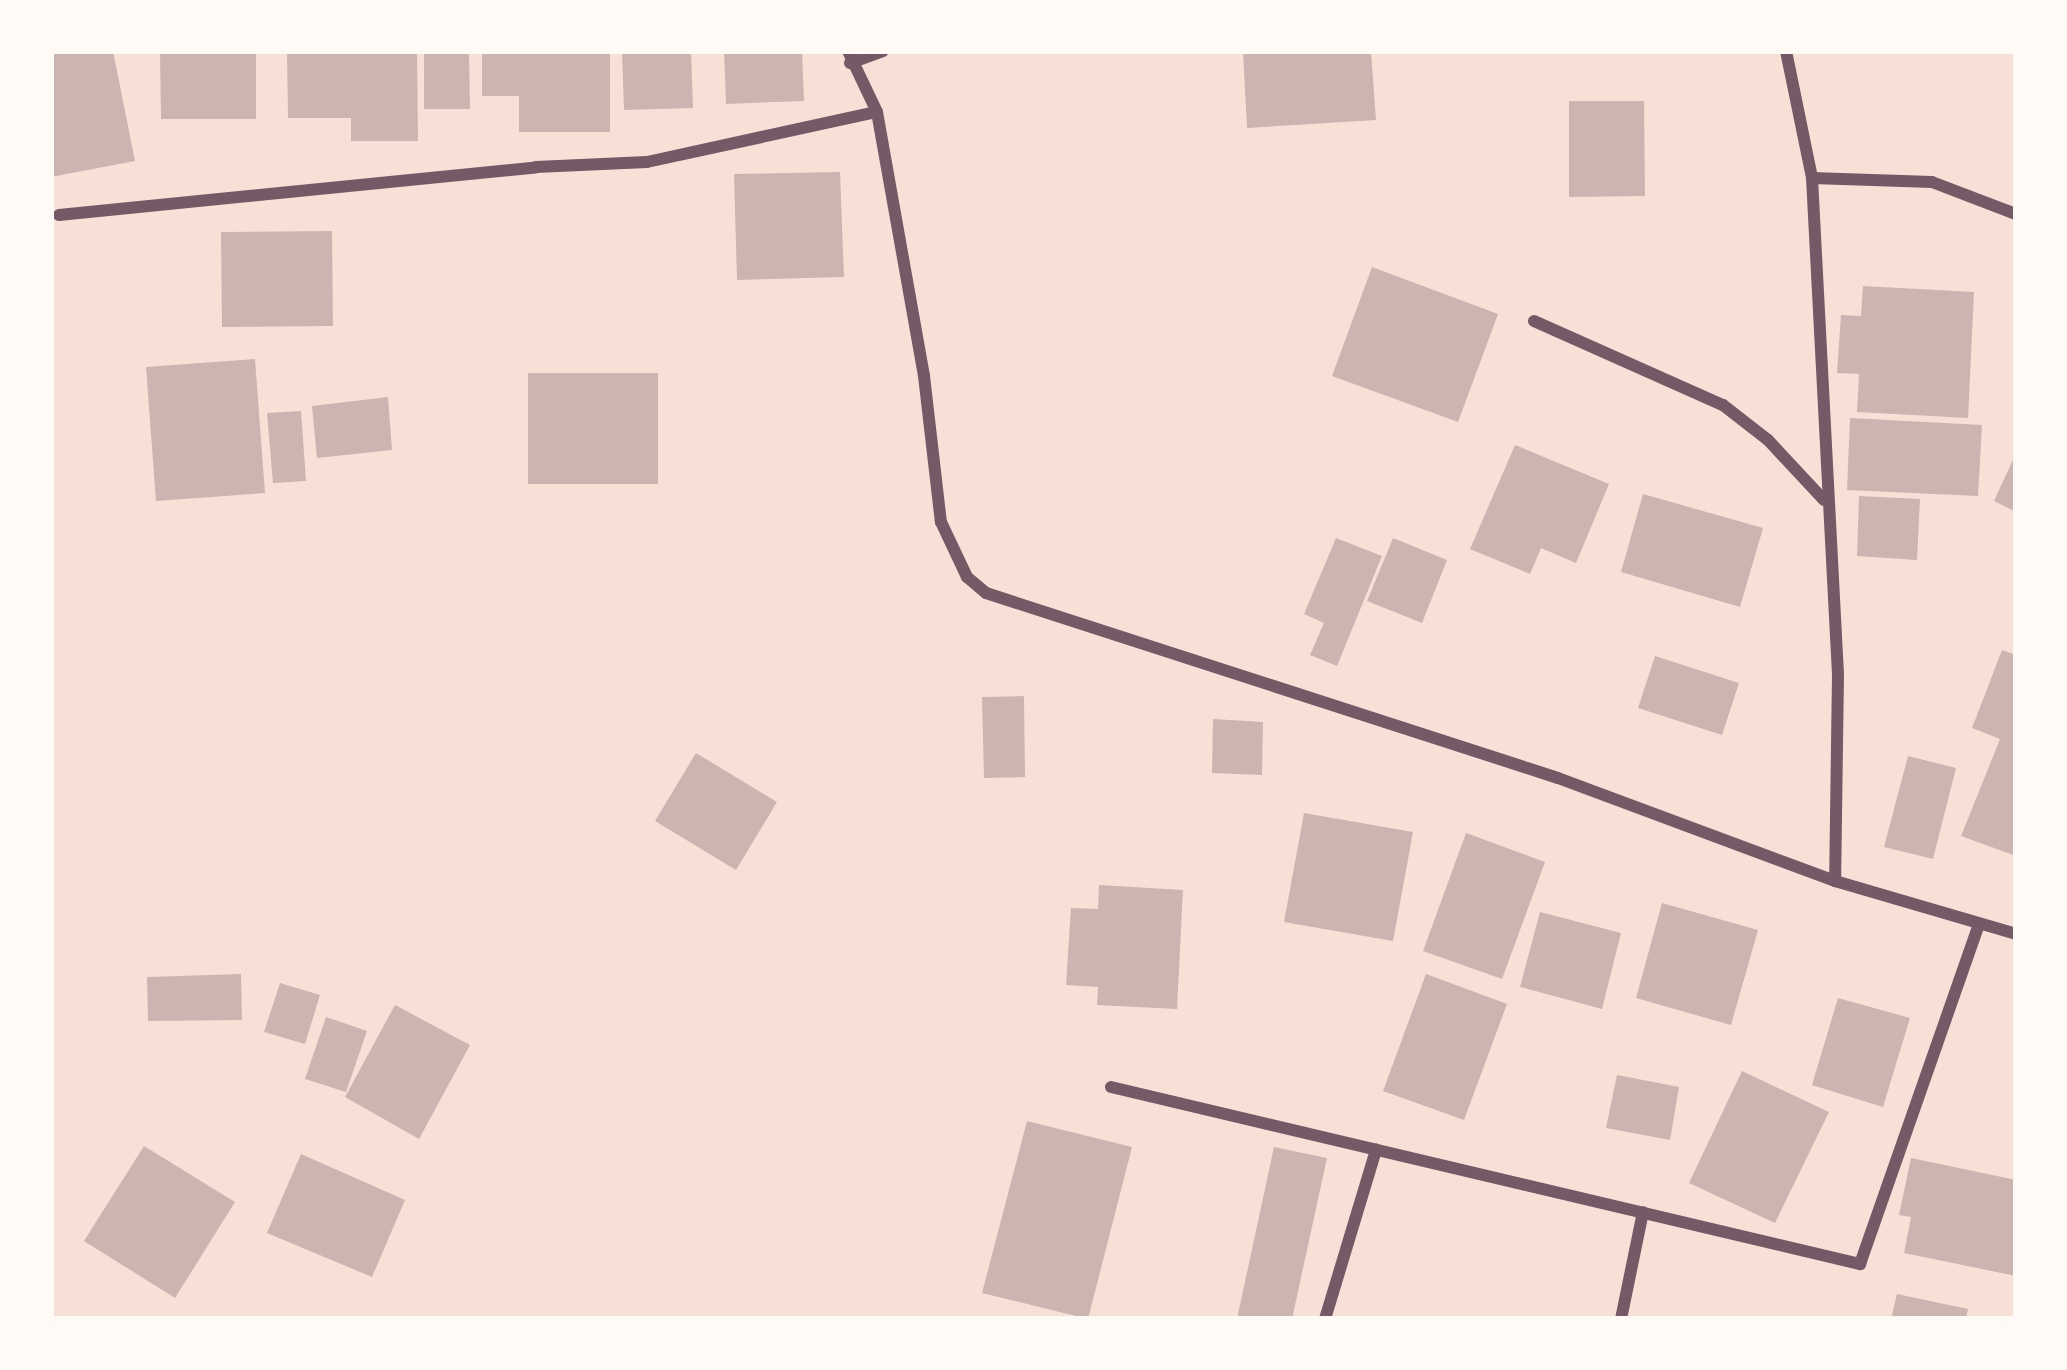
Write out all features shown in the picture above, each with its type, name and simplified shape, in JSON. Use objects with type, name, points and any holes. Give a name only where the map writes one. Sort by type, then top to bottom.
[{"type":"street","points":[[884,51],[849,57],[877,112],[924,376],[941,522],[967,577],[986,593],[1558,778],[1835,881],[1978,927],[2016,934]]},
{"type":"street","points":[[1786,51],[1812,178],[1825,501],[1838,674],[1835,881]]},
{"type":"street","points":[[58,214],[536,167],[647,162],[877,112]]},
{"type":"street","points":[[1812,178],[1932,182],[2016,214]]},
{"type":"street","points":[[1534,321],[1723,404],[1768,440],[1825,501]]},
{"type":"street","points":[[1111,1087],[1860,1264],[1978,927]]},
{"type":"street","points":[[1325,1319],[1376,1150]]},
{"type":"street","points":[[1621,1319],[1643,1212]]},
{"type":"building","points":[[51,51],[113,51],[135,161],[51,177]]},
{"type":"building","points":[[160,51],[256,51],[256,119],[161,119]]},
{"type":"building","points":[[287,51],[417,51],[418,141],[351,141],[351,118],[288,118]]},
{"type":"building","points":[[424,51],[469,51],[470,109],[424,109]]},
{"type":"building","points":[[482,51],[610,51],[610,132],[519,132],[519,96],[482,96]]},
{"type":"building","points":[[622,51],[691,51],[693,108],[624,110]]},
{"type":"building","points":[[724,51],[802,51],[804,101],[726,104]]},
{"type":"building","points":[[1243,51],[1371,51],[1376,120],[1247,128]]},
{"type":"building","points":[[1569,101],[1644,101],[1645,196],[1569,197]]},
{"type":"building","points":[[840,172],[844,277],[737,280],[734,174]]},
{"type":"building","points":[[332,231],[333,326],[222,327],[221,232]]},
{"type":"building","points":[[1372,267],[1498,314],[1458,422],[1332,376]]},
{"type":"building","points":[[1863,286],[1974,292],[1968,418],[1857,412],[1859,374],[1837,373],[1841,315],[1861,316]]},
{"type":"building","points":[[255,359],[265,493],[156,501],[146,367]]},
{"type":"building","points":[[528,373],[658,373],[658,484],[528,484]]},
{"type":"building","points":[[388,397],[392,450],[317,458],[312,406]]},
{"type":"building","points":[[301,411],[306,481],[273,483],[267,413]]},
{"type":"building","points":[[1850,418],[1982,425],[1978,496],[1847,490]]},
{"type":"building","points":[[1515,445],[1609,484],[1576,563],[1541,548],[1530,574],[1470,549]]},
{"type":"building","points":[[2016,453],[2016,512],[1994,501]]},
{"type":"building","points":[[1643,494],[1763,528],[1740,607],[1621,572]]},
{"type":"building","points":[[1859,496],[1920,499],[1917,560],[1857,556]]},
{"type":"building","points":[[1336,538],[1382,556],[1337,666],[1310,655],[1324,623],[1304,614]]},
{"type":"building","points":[[1393,538],[1447,560],[1422,623],[1367,601]]},
{"type":"building","points":[[2002,650],[2016,655],[2016,856],[1961,836],[2000,739],[1972,728]]},
{"type":"building","points":[[1655,656],[1739,683],[1722,735],[1638,708]]},
{"type":"building","points":[[1024,696],[1025,777],[984,778],[982,697]]},
{"type":"building","points":[[1213,719],[1263,722],[1262,775],[1212,773]]},
{"type":"building","points":[[696,753],[777,802],[736,870],[655,821]]},
{"type":"building","points":[[1908,756],[1956,768],[1933,859],[1884,847]]},
{"type":"building","points":[[1304,813],[1413,832],[1393,941],[1284,922]]},
{"type":"building","points":[[1466,833],[1545,862],[1502,979],[1423,951]]},
{"type":"building","points":[[1099,885],[1183,890],[1177,1009],[1097,1005],[1098,987],[1066,985],[1071,908],[1098,909]]},
{"type":"building","points":[[1662,903],[1758,930],[1731,1025],[1636,998]]},
{"type":"building","points":[[1540,912],[1621,933],[1602,1009],[1520,987]]},
{"type":"building","points":[[241,974],[242,1020],[148,1021],[147,977]]},
{"type":"building","points":[[1426,974],[1507,1004],[1464,1120],[1383,1091]]},
{"type":"building","points":[[280,983],[320,995],[305,1044],[264,1032]]},
{"type":"building","points":[[1838,998],[1910,1018],[1883,1107],[1812,1085]]},
{"type":"building","points":[[395,1005],[470,1045],[419,1139],[345,1097]]},
{"type":"building","points":[[326,1017],[367,1031],[346,1092],[305,1079]]},
{"type":"building","points":[[1742,1071],[1829,1112],[1775,1223],[1689,1183]]},
{"type":"building","points":[[1617,1075],[1679,1087],[1670,1140],[1606,1128]]},
{"type":"building","points":[[1027,1121],[1132,1147],[1088,1319],[982,1293]]},
{"type":"building","points":[[144,1146],[235,1202],[175,1298],[84,1241]]},
{"type":"building","points":[[1274,1147],[1327,1158],[1292,1319],[1237,1319]]},
{"type":"building","points":[[301,1154],[405,1200],[372,1277],[267,1233]]},
{"type":"building","points":[[1911,1158],[2016,1180],[2016,1276],[1904,1253],[1911,1217],[1899,1215]]},
{"type":"building","points":[[1897,1294],[1968,1309],[1966,1319],[1891,1319]]}]
